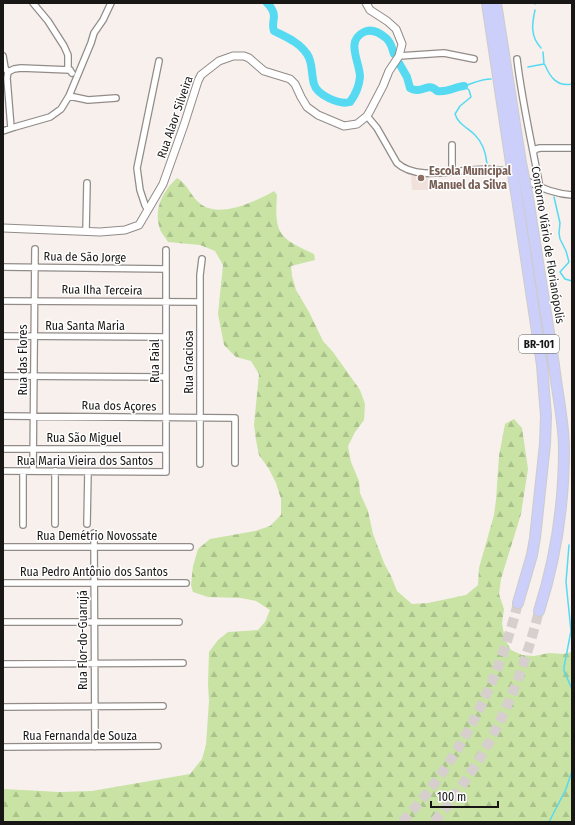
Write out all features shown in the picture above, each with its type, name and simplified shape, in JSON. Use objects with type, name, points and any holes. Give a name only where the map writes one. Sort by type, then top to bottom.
[{"type":"highway","name":"Contorno Viário de Florianópolis","points":[[487,3],[542,365],[546,416],[545,444],[535,538],[532,555],[518,602]]},
{"type":"highway","name":"Contorno Viário de Florianópolis","points":[[496,3],[547,320],[564,448],[560,517],[550,577],[539,610]]},
{"type":"street","points":[[33,3],[48,20],[64,46],[68,55],[70,70]]},
{"type":"street","points":[[3,131],[50,117],[61,109],[69,96],[94,33],[103,20],[111,3]]},
{"type":"street","points":[[366,3],[370,10],[396,29],[402,44],[399,56],[389,71],[367,116],[377,128],[392,157],[402,168],[409,171],[418,172],[461,172],[480,168],[497,170],[509,172],[540,188],[572,195]]},
{"type":"street","points":[[399,56],[444,53],[474,60]]},
{"type":"street","points":[[3,56],[5,68],[8,72],[6,87],[11,128]]},
{"type":"street","name":"Rua Alaor Silveira","points":[[3,228],[114,231],[131,229],[139,225],[163,184],[198,81],[207,69],[219,60],[233,56],[244,56],[249,58],[264,71],[286,77],[295,84],[307,107],[318,115],[336,124],[351,126],[357,124],[367,116]]},
{"type":"street","points":[[516,59],[523,106],[534,151],[540,188]]},
{"type":"street","points":[[148,210],[140,190],[137,168],[159,61]]},
{"type":"street","points":[[8,72],[17,68],[70,70],[77,76]]},
{"type":"street","points":[[69,96],[88,100],[116,98]]},
{"type":"street","points":[[452,145],[452,172]]},
{"type":"street","points":[[534,151],[536,148],[572,148]]},
{"type":"street","points":[[86,231],[87,183]]},
{"type":"street","name":"Rua das Flores","points":[[33,471],[34,249]]},
{"type":"street","name":"Rua Faial","points":[[166,250],[166,472]]},
{"type":"street","name":"Rua Graciosa","points":[[200,464],[200,269],[202,259]]},
{"type":"street","name":"Rua de São Jorge","points":[[3,267],[166,269]]},
{"type":"street","name":"Rua Ilha Terceira","points":[[3,301],[200,302]]},
{"type":"street","name":"Rua Santa Maria","points":[[3,336],[166,337]]},
{"type":"street","points":[[3,376],[166,377]]},
{"type":"street","name":"Rua dos Açores","points":[[3,416],[235,418],[235,463]]},
{"type":"street","name":"Rua São Miguel","points":[[3,449],[166,449]]},
{"type":"street","name":"Rua Maria Vieira dos Santos","points":[[3,471],[166,472]]},
{"type":"street","points":[[23,471],[23,525]]},
{"type":"street","points":[[55,471],[55,524]]},
{"type":"street","points":[[87,524],[88,472]]},
{"type":"street","name":"Rua Flor-do-Guarujá","points":[[94,533],[95,746]]},
{"type":"street","name":"Rua Demétrio Novossate","points":[[3,548],[190,547]]},
{"type":"street","name":"Rua Pedro Antônio dos Santos","points":[[3,583],[186,583]]},
{"type":"street","points":[[3,622],[179,622]]},
{"type":"street","points":[[3,664],[183,663]]},
{"type":"street","points":[[3,706],[163,706]]},
{"type":"street","name":"Rua Fernanda de Souza","points":[[3,747],[158,746]]},
{"type":"shaded area","name":"Escola Municipal Manuel da Silva","points":[[411,173],[430,175],[429,190],[412,190]]},
{"type":"green space","points":[[177,178],[184,184],[198,202],[210,209],[219,210],[239,207],[274,191],[277,195],[277,218],[278,227],[281,233],[293,244],[314,254],[315,260],[291,266],[292,276],[296,290],[323,341],[333,352],[360,390],[365,404],[364,420],[355,432],[348,446],[351,462],[359,481],[360,493],[368,511],[373,534],[384,563],[397,591],[412,604],[428,603],[466,595],[478,585],[479,568],[494,515],[499,456],[505,424],[514,419],[522,428],[528,469],[521,514],[501,579],[499,594],[504,609],[502,624],[505,639],[511,650],[522,655],[534,656],[549,653],[563,654],[572,652],[572,822],[3,822],[3,789],[60,792],[92,791],[190,774],[202,759],[206,745],[209,701],[209,652],[218,640],[228,632],[258,630],[265,622],[270,610],[256,601],[241,598],[208,597],[193,592],[191,585],[193,566],[198,549],[210,539],[255,531],[270,526],[281,515],[281,499],[276,483],[269,469],[259,455],[256,440],[254,425],[259,374],[251,361],[236,357],[224,345],[218,314],[223,265],[215,251],[200,245],[168,242],[160,229],[158,214],[161,201],[167,189]]},
{"type":"waterway","points":[[267,3],[273,11],[274,31],[292,40],[304,50],[309,57],[316,88],[319,92],[335,101],[345,103],[350,102],[357,90],[360,77],[354,46],[358,36],[367,31],[379,33],[389,41],[394,54]]},
{"type":"waterway","points":[[535,10],[533,34],[541,48]]},
{"type":"waterway","points":[[543,52],[544,64]]},
{"type":"waterway","points":[[399,63],[407,77],[410,88],[414,90],[431,87],[437,91],[444,91],[464,86]]},
{"type":"waterway","points":[[528,67],[544,64],[555,80],[562,84],[572,84]]},
{"type":"waterway","points":[[464,86],[481,80],[491,79]]},
{"type":"waterway","points":[[464,86],[469,90],[471,97],[460,106],[455,114],[461,123],[480,141],[485,152],[487,164]]},
{"type":"waterway","points":[[554,197],[560,223],[560,239],[566,251],[569,262],[560,272],[565,279],[572,281]]},
{"type":"waterway","points":[[569,545],[566,582],[571,631],[564,671],[572,689]]},
{"type":"waterway","points":[[549,822],[566,789],[572,771]]},
{"type":"tunnel","points":[[402,822],[423,799],[441,774],[474,720],[488,692],[499,663],[510,633],[518,603]]},
{"type":"tunnel","points":[[434,822],[471,773],[499,722],[521,669],[531,641],[539,611]]},
{"type":"place","name":"Escola Municipal Manuel da Silva","points":[[421,178]]}]
